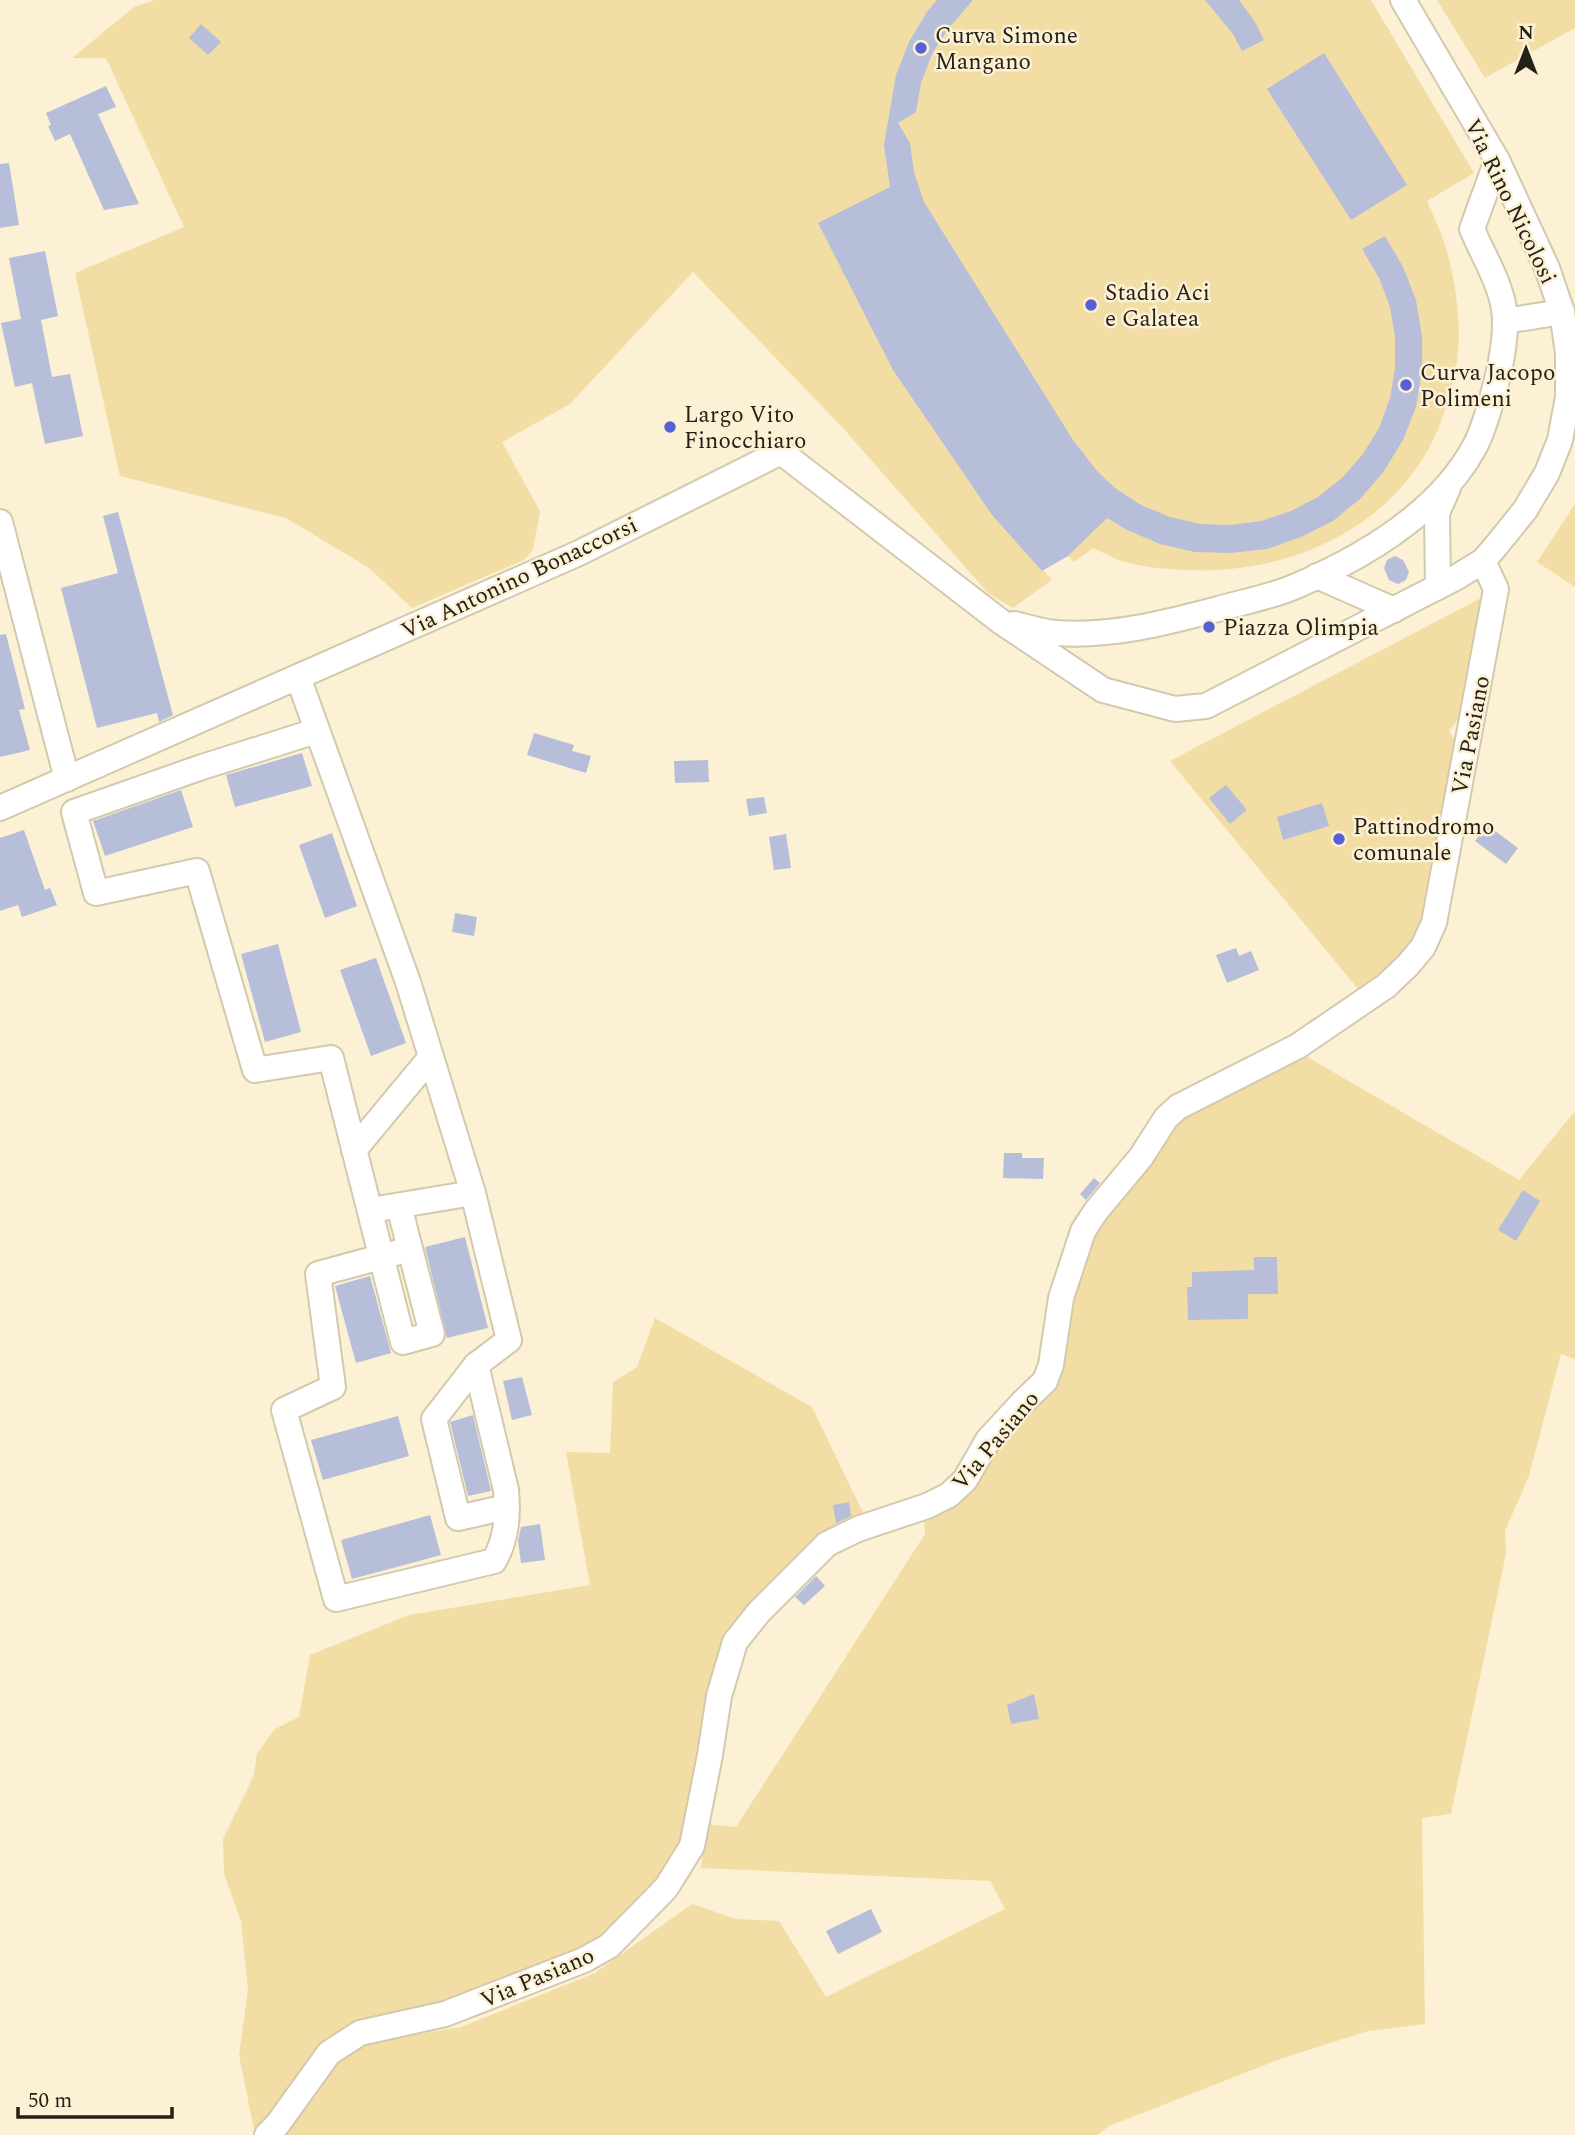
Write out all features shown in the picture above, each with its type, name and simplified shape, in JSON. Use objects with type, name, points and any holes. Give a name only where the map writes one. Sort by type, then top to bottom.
[{"type":"street","name":"Via Rino Nicolosi","points":[[1403,0],[1497,160],[1547,268],[1562,312],[1568,353],[1568,397],[1559,440],[1547,472],[1525,510],[1483,561]]},
{"type":"street","points":[[1000,621],[1054,633],[1096,633],[1155,625],[1292,588],[1348,562],[1388,537],[1428,504],[1452,478],[1475,446],[1489,410],[1500,368],[1506,321],[1496,281],[1472,229],[1497,160]]},
{"type":"street","points":[[1506,321],[1562,312]]},
{"type":"street","name":"Via Antonino Bonaccorsi","points":[[0,808],[579,553],[781,452],[1000,621]]},
{"type":"street","points":[[1437,587],[1437,513],[1452,478]]},
{"type":"street","points":[[0,522],[67,779]]},
{"type":"street","points":[[1000,621],[1103,690],[1175,709],[1206,706],[1394,610],[1483,561]]},
{"type":"street","name":"Via Pasiano","points":[[267,2135],[329,2053],[360,2032],[446,2014],[584,1961],[609,1946],[666,1888],[692,1846],[719,1696],[735,1642],[759,1612],[827,1544],[858,1529],[928,1506],[949,1495],[965,1480],[988,1440],[1045,1381],[1051,1365],[1061,1298],[1083,1231],[1096,1211],[1141,1157],[1166,1118],[1178,1107],[1298,1046],[1387,986],[1423,947],[1434,923],[1496,590],[1483,561]]},
{"type":"street","points":[[1317,576],[1394,610]]},
{"type":"street","points":[[298,677],[408,982],[473,1193],[509,1340],[476,1365],[434,1419],[458,1518],[508,1507]]},
{"type":"street","points":[[316,732],[202,767],[74,813],[96,893],[197,872],[255,1070],[331,1058],[403,1342],[432,1335],[399,1206]]},
{"type":"street","points":[[354,1150],[431,1057]]},
{"type":"street","points":[[368,1211],[473,1193]]},
{"type":"street","points":[[410,1249],[318,1274],[333,1387],[284,1410],[336,1599],[494,1561],[504,1544],[508,1507],[476,1365]]},
{"type":"shaded area","points":[[155,0],[1371,0],[1474,173],[1427,201],[1447,251],[1459,334],[1457,361],[1439,428],[1409,478],[1384,504],[1356,526],[1325,544],[1292,557],[1221,570],[1145,566],[1118,560],[1093,548],[1074,562],[1068,556],[1043,570],[1052,580],[1013,608],[989,594],[842,427],[693,272],[570,404],[502,442],[540,511],[533,550],[524,560],[412,608],[369,568],[286,518],[120,476],[75,273],[184,227],[106,58],[72,58],[134,7]]},
{"type":"shaded area","points":[[1437,0],[1575,0],[1575,28],[1485,78]]},
{"type":"shaded area","points":[[1575,504],[1575,587],[1537,562]]},
{"type":"shaded area","name":"Pattinodromo comunale","points":[[1483,597],[1466,711],[1449,730],[1462,754],[1426,928],[1363,995],[1170,761]]},
{"type":"shaded area","points":[[1304,1055],[1519,1180],[1575,1111],[1575,1359],[1561,1354],[1529,1476],[1505,1531],[1506,1554],[1451,1814],[1422,1818],[1425,2024],[1368,2031],[1283,2058],[1109,2126],[1097,2135],[286,2135],[342,2056],[363,2043],[461,2027],[595,1973],[692,1904],[736,1919],[779,1921],[826,1997],[1005,1909],[990,1881],[701,1868],[706,1824],[736,1827],[925,1534],[924,1518],[993,1454],[1020,1421],[1057,1387],[1068,1329],[1095,1231],[1155,1158],[1170,1129],[1177,1121]]},
{"type":"shaded area","points":[[655,1318],[812,1407],[866,1519],[754,1609],[686,1842],[605,1944],[463,2001],[384,2016],[255,2135],[239,2055],[248,1990],[241,1921],[224,1874],[223,1839],[254,1775],[257,1753],[275,1729],[299,1717],[310,1655],[409,1615],[590,1585],[566,1452],[610,1453],[613,1382],[637,1367]]},
{"type":"building","points":[[937,0],[973,0],[948,29],[932,54],[921,83],[916,112],[898,123],[910,143],[914,172],[924,202],[1073,440],[1097,471],[1115,488],[1141,505],[1170,517],[1200,524],[1231,525],[1261,521],[1291,511],[1318,497],[1343,477],[1363,454],[1379,428],[1390,398],[1395,368],[1395,337],[1390,307],[1379,278],[1362,249],[1385,236],[1403,267],[1416,300],[1422,336],[1422,371],[1416,407],[1403,440],[1384,471],[1361,498],[1333,521],[1301,537],[1267,549],[1231,553],[1195,552],[1160,544],[1107,518],[1068,556],[1042,571],[992,515],[893,370],[818,223],[890,187],[884,145],[896,75],[909,42]]},
{"type":"building","points":[[1205,0],[1239,0],[1264,40],[1242,51],[1233,34]]},
{"type":"building","points":[[201,24],[221,42],[208,55],[189,38]]},
{"type":"building","points":[[1324,53],[1407,185],[1351,220],[1267,89]]},
{"type":"building","points":[[106,86],[116,107],[98,114],[139,204],[104,210],[70,134],[55,141],[46,113]]},
{"type":"building","points":[[9,163],[19,225],[0,228],[0,164]]},
{"type":"building","points":[[45,251],[58,316],[41,320],[52,377],[70,374],[83,436],[45,444],[32,383],[15,387],[1,323],[21,319],[9,258]]},
{"type":"building","points":[[118,512],[173,715],[159,722],[157,713],[97,728],[61,588],[118,573],[103,516]]},
{"type":"building","points":[[1395,556],[1403,560],[1409,572],[1406,580],[1398,584],[1389,580],[1384,568],[1387,560]]},
{"type":"building","points":[[6,634],[25,709],[19,710],[30,750],[0,757],[0,635]]},
{"type":"building","points":[[534,733],[574,745],[572,751],[591,756],[586,773],[527,755]]},
{"type":"building","points":[[302,753],[312,786],[235,807],[226,775]]},
{"type":"building","points":[[708,760],[709,782],[675,783],[674,761]]},
{"type":"building","points":[[1226,785],[1247,810],[1230,824],[1209,798]]},
{"type":"building","points":[[181,790],[193,827],[105,856],[93,821]]},
{"type":"building","points":[[764,797],[767,813],[749,816],[746,799]]},
{"type":"building","points":[[1322,803],[1329,826],[1283,840],[1277,817]]},
{"type":"building","points":[[1487,825],[1518,848],[1506,864],[1475,841]]},
{"type":"building","points":[[24,830],[45,890],[50,888],[57,905],[22,917],[18,905],[0,911],[0,838]]},
{"type":"building","points":[[332,833],[357,906],[325,918],[299,845]]},
{"type":"building","points":[[786,834],[791,868],[774,870],[769,837]]},
{"type":"building","points":[[455,913],[477,917],[474,936],[452,932]]},
{"type":"building","points":[[278,944],[301,1032],[265,1042],[241,954]]},
{"type":"building","points":[[1236,948],[1239,956],[1251,951],[1259,970],[1227,983],[1216,955]]},
{"type":"building","points":[[376,958],[406,1043],[371,1056],[340,970]]},
{"type":"building","points":[[1004,1153],[1022,1153],[1022,1158],[1044,1158],[1043,1179],[1003,1178]]},
{"type":"building","points":[[1094,1178],[1100,1183],[1086,1200],[1080,1194]]},
{"type":"building","points":[[1523,1190],[1540,1201],[1516,1241],[1498,1230]]},
{"type":"building","points":[[465,1237],[488,1328],[447,1338],[425,1247]]},
{"type":"building","points":[[1254,1257],[1277,1257],[1278,1294],[1248,1294],[1248,1319],[1188,1320],[1187,1287],[1192,1287],[1192,1272],[1254,1270]]},
{"type":"building","points":[[370,1276],[391,1353],[356,1363],[335,1286]]},
{"type":"building","points":[[522,1377],[532,1415],[512,1420],[503,1381]]},
{"type":"building","points":[[473,1415],[491,1491],[468,1496],[450,1422]]},
{"type":"building","points":[[398,1416],[409,1456],[323,1480],[311,1440]]},
{"type":"building","points":[[849,1502],[851,1516],[836,1523],[833,1505]]},
{"type":"building","points":[[430,1515],[441,1555],[352,1579],[341,1540]]},
{"type":"building","points":[[540,1524],[545,1560],[521,1563],[518,1541],[521,1527]]},
{"type":"building","points":[[816,1576],[825,1586],[804,1605],[795,1597]]},
{"type":"building","points":[[1034,1694],[1039,1719],[1011,1724],[1007,1705]]},
{"type":"building","points":[[871,1909],[882,1932],[838,1954],[826,1931]]},
{"type":"place","name":"Curva Simone Mangano","points":[[921,48]]},
{"type":"place","name":"Stadio Aci e Galatea","points":[[1091,305]]},
{"type":"place","name":"Curva Jacopo Polimeni","points":[[1406,385]]},
{"type":"place","name":"Largo Vito Finocchiaro","points":[[670,427]]},
{"type":"place","name":"Piazza Olimpia","points":[[1209,627]]},
{"type":"place","name":"Pattinodromo comunale","points":[[1339,839]]}]
